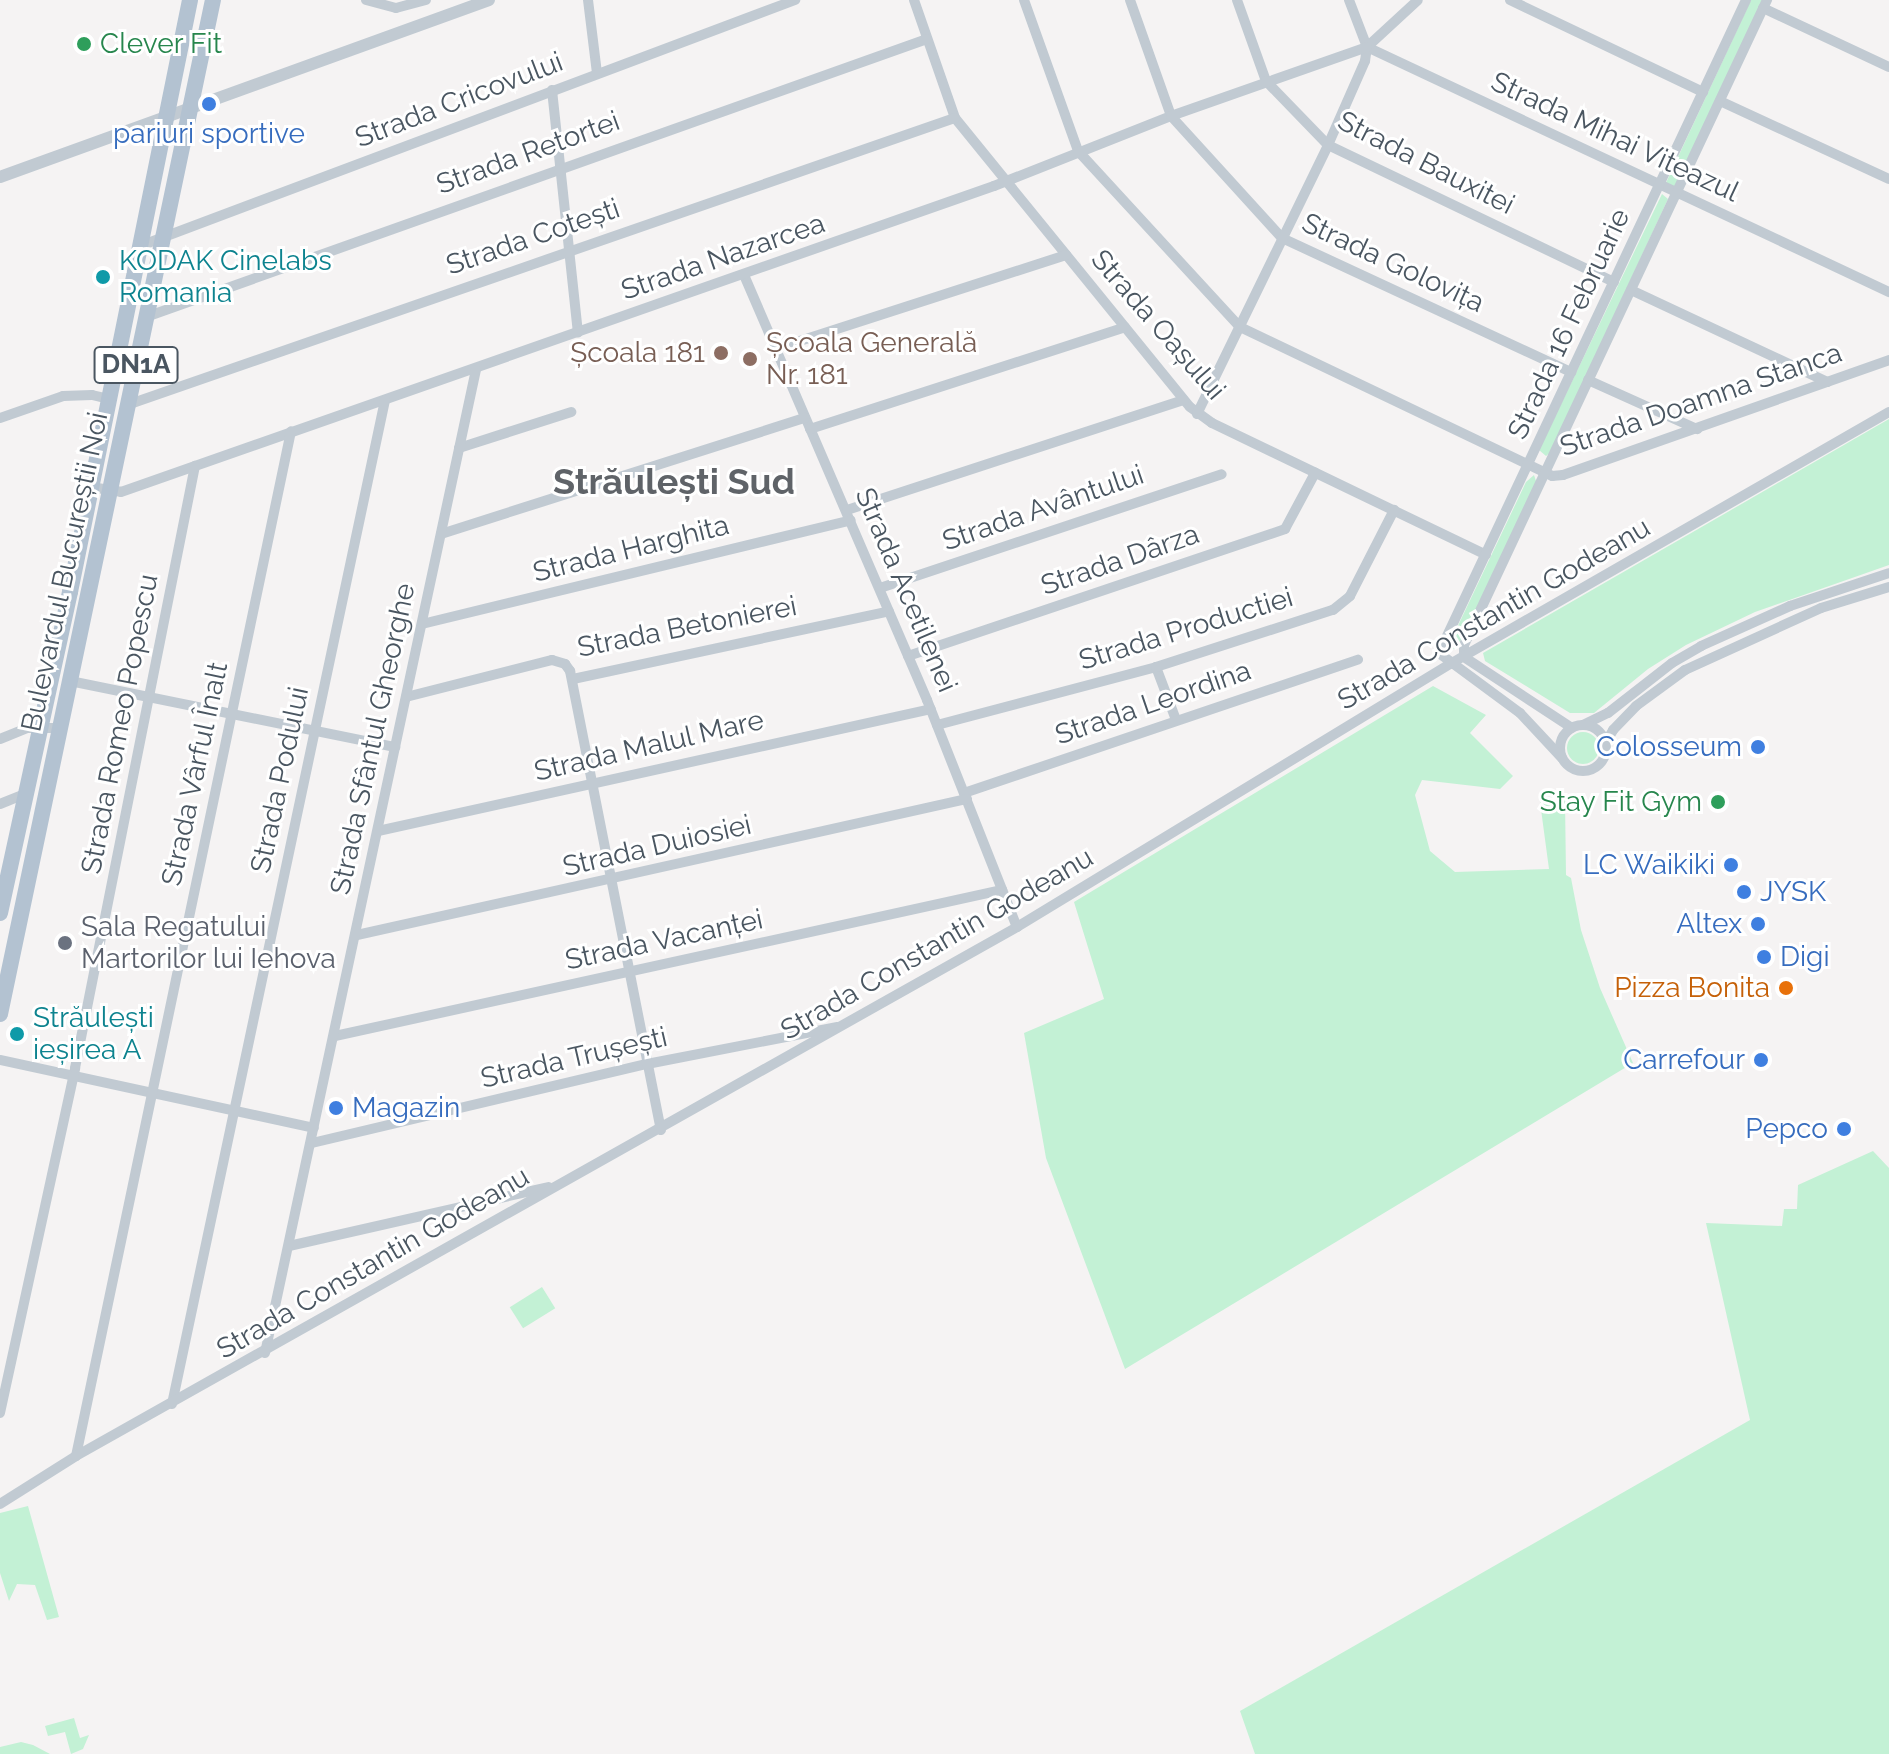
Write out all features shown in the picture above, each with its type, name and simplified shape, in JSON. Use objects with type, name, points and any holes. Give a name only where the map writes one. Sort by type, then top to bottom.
[{"type":"main road","name":"Bulevardul Bucureștii Noi","points":[[0,913],[3,886],[91,487],[190,0]]},
{"type":"main road","name":"Bulevardul Bucureștii Noi","points":[[0,1014],[160,239],[213,0]]},
{"type":"street","points":[[366,0],[396,8],[426,0]]},
{"type":"street","points":[[0,177],[473,3],[489,0]]},
{"type":"street","points":[[588,0],[597,73]]},
{"type":"street","name":"Strada Cricovului","points":[[140,246],[795,0]]},
{"type":"street","name":"Strada Oașului","points":[[914,0],[955,118],[1197,414],[1486,555]]},
{"type":"street","points":[[1024,0],[1078,151],[1240,327]]},
{"type":"street","name":"Strada Golovița","points":[[1130,0],[1171,116],[1282,238],[1571,372]]},
{"type":"street","name":"Strada Bauxitei","points":[[1237,0],[1266,81],[1328,145],[1614,282]]},
{"type":"street","points":[[1197,414],[1328,145],[1365,61],[1367,47],[1349,0]]},
{"type":"street","points":[[1367,47],[1418,0]]},
{"type":"street","points":[[1510,0],[1703,92]]},
{"type":"street","name":"Strada 16 Februarie","points":[[1450,664],[1439,653],[1746,0]]},
{"type":"street","points":[[1765,4],[1889,67]]},
{"type":"street","name":"Strada 16 Februarie","points":[[1464,657],[1464,645],[1765,4]]},
{"type":"street","name":"Strada Retortei","points":[[146,317],[560,167],[927,39]]},
{"type":"street","name":"Strada Nazarcea","points":[[91,487],[121,492],[291,431],[476,370],[1006,181],[1171,116],[1367,47]]},
{"type":"street","name":"Strada Mihai Viteazul","points":[[1367,47],[1889,292]]},
{"type":"street","points":[[552,90],[578,333]]},
{"type":"street","points":[[1720,101],[1889,179]]},
{"type":"street","name":"Strada Cotești","points":[[127,405],[569,249],[955,118]]},
{"type":"street","points":[[143,125],[152,127],[162,139]]},
{"type":"street","points":[[775,349],[1066,255]]},
{"type":"street","name":"Strada Acetilenei","points":[[744,275],[931,709],[1017,927]]},
{"type":"street","points":[[1631,290],[1827,382]]},
{"type":"street","points":[[441,534],[1125,327]]},
{"type":"street","name":"Strada Doamna Stanca","points":[[1240,327],[1528,465],[1546,473],[1563,475],[1889,360]]},
{"type":"street","name":"Strada Sfântul Gheorghe","points":[[265,1353],[476,370]]},
{"type":"street","points":[[1588,380],[1697,429]]},
{"type":"street","points":[[0,418],[63,396],[92,395],[109,399]]},
{"type":"street","name":"Strada Podului","points":[[172,1404],[385,400]]},
{"type":"street","name":"Strada Harghita","points":[[422,624],[849,515],[1184,400]]},
{"type":"street","points":[[459,448],[571,412]]},
{"type":"street","name":"Strada Constantin Godeanu","points":[[0,1504],[76,1456],[265,1353],[1017,927],[1450,664],[1889,412]]},
{"type":"street","name":"Strada Vârful Înalt","points":[[76,1456],[291,431]]},
{"type":"street","name":"Strada Romeo Popescu","points":[[0,1413],[73,1077],[195,466]]},
{"type":"street","name":"Strada Dârza","points":[[908,656],[1285,529],[1315,473]]},
{"type":"street","name":"Strada Avântului","points":[[880,588],[1222,474]]},
{"type":"street","name":"Strada Productiei","points":[[937,725],[1156,667],[1342,605],[1394,510]]},
{"type":"street","points":[[1562,758],[1560,744],[1578,726],[1608,713],[1672,663],[1701,646],[1790,606],[1889,573]]},
{"type":"street","points":[[1450,664],[1520,713],[1574,769],[1591,769],[1601,762],[1605,744],[1629,712],[1685,670],[1821,608],[1889,587]]},
{"type":"street","name":"Strada Betonierei","points":[[406,697],[552,660],[565,664],[573,679],[889,611]]},
{"type":"street","points":[[1464,657],[1578,726],[1595,729],[1605,744]]},
{"type":"street","name":"Strada Leordina","points":[[965,796],[1176,720],[1358,660]]},
{"type":"street","points":[[1156,667],[1176,720]]},
{"type":"street","points":[[573,679],[661,1130]]},
{"type":"street","points":[[70,681],[395,747]]},
{"type":"street","name":"Strada Malul Mare","points":[[378,831],[931,709]]},
{"type":"street","points":[[0,739],[40,727],[59,728]]},
{"type":"street","points":[[0,804],[25,794]]},
{"type":"street","name":"Strada Duiosiei","points":[[357,935],[611,881],[965,796]]},
{"type":"street","name":"Strada Vacanței","points":[[335,1036],[1002,890]]},
{"type":"street","name":"Strada Trușești","points":[[312,1143],[647,1064],[847,1025]]},
{"type":"street","points":[[0,1060],[314,1128]]},
{"type":"street","points":[[289,1246],[562,1184]]},
{"type":"green space","points":[[1751,0],[1765,0],[1676,187],[1664,187]]},
{"type":"green space","points":[[1662,194],[1668,199],[1551,452],[1546,456],[1539,450]]},
{"type":"green space","points":[[1889,419],[1889,565],[1755,612],[1686,645],[1648,669],[1594,713],[1570,713],[1485,661],[1483,653]]},
{"type":"green space","points":[[1534,475],[1537,484],[1457,648],[1446,651],[1526,482]]},
{"type":"green space","points":[[1433,686],[1486,715],[1470,733],[1513,776],[1500,789],[1422,780],[1415,795],[1430,851],[1455,872],[1549,869],[1540,802],[1565,800],[1566,875],[1571,878],[1581,930],[1600,988],[1633,1063],[1125,1369],[1046,1158],[1024,1033],[1104,999],[1074,902]]},
{"type":"green space","points":[[1583,732],[1594,737],[1599,748],[1594,759],[1583,764],[1572,759],[1567,748],[1572,737]]},
{"type":"green space","points":[[1873,1151],[1889,1168],[1889,1754],[1255,1754],[1240,1711],[1750,1420],[1706,1223],[1782,1226],[1784,1209],[1797,1209],[1798,1185]]},
{"type":"green space","points":[[542,1287],[555,1308],[523,1328],[510,1307]]},
{"type":"green space","points":[[28,1506],[59,1617],[47,1620],[35,1585],[17,1584],[9,1601],[0,1573],[0,1513]]},
{"type":"green space","points":[[74,1718],[80,1738],[89,1735],[83,1749],[71,1754],[65,1732],[48,1736],[45,1726]]},
{"type":"green space","points":[[21,1742],[50,1754],[0,1754],[0,1747]]},
{"type":"place","name":"Clever Fit","points":[[84,44]]},
{"type":"place","name":"pariuri sportive","points":[[209,104]]},
{"type":"place","name":"KODAK Cinelabs Romania","points":[[103,277]]},
{"type":"place","name":"Școala 181","points":[[721,353]]},
{"type":"place","name":"Școala Generală Nr. 181","points":[[750,359]]},
{"type":"place","name":"Colosseum","points":[[1758,747]]},
{"type":"place","name":"Stay Fit Gym","points":[[1718,802]]},
{"type":"place","name":"LC Waikiki","points":[[1731,865]]},
{"type":"place","name":"JYSK","points":[[1744,892]]},
{"type":"place","name":"Altex","points":[[1758,924]]},
{"type":"place","name":"Sala Regatului Martorilor lui Iehova","points":[[65,943]]},
{"type":"place","name":"Digi","points":[[1764,957]]},
{"type":"place","name":"Pizza Bonita","points":[[1786,988]]},
{"type":"place","name":"Străulești ieșirea A","points":[[17,1034]]},
{"type":"place","name":"Carrefour","points":[[1761,1060]]},
{"type":"place","name":"Magazin","points":[[336,1108]]},
{"type":"place","name":"Pepco","points":[[1844,1129]]},
{"type":"district","name":"Străulești Sud","points":[[674,482]]}]
